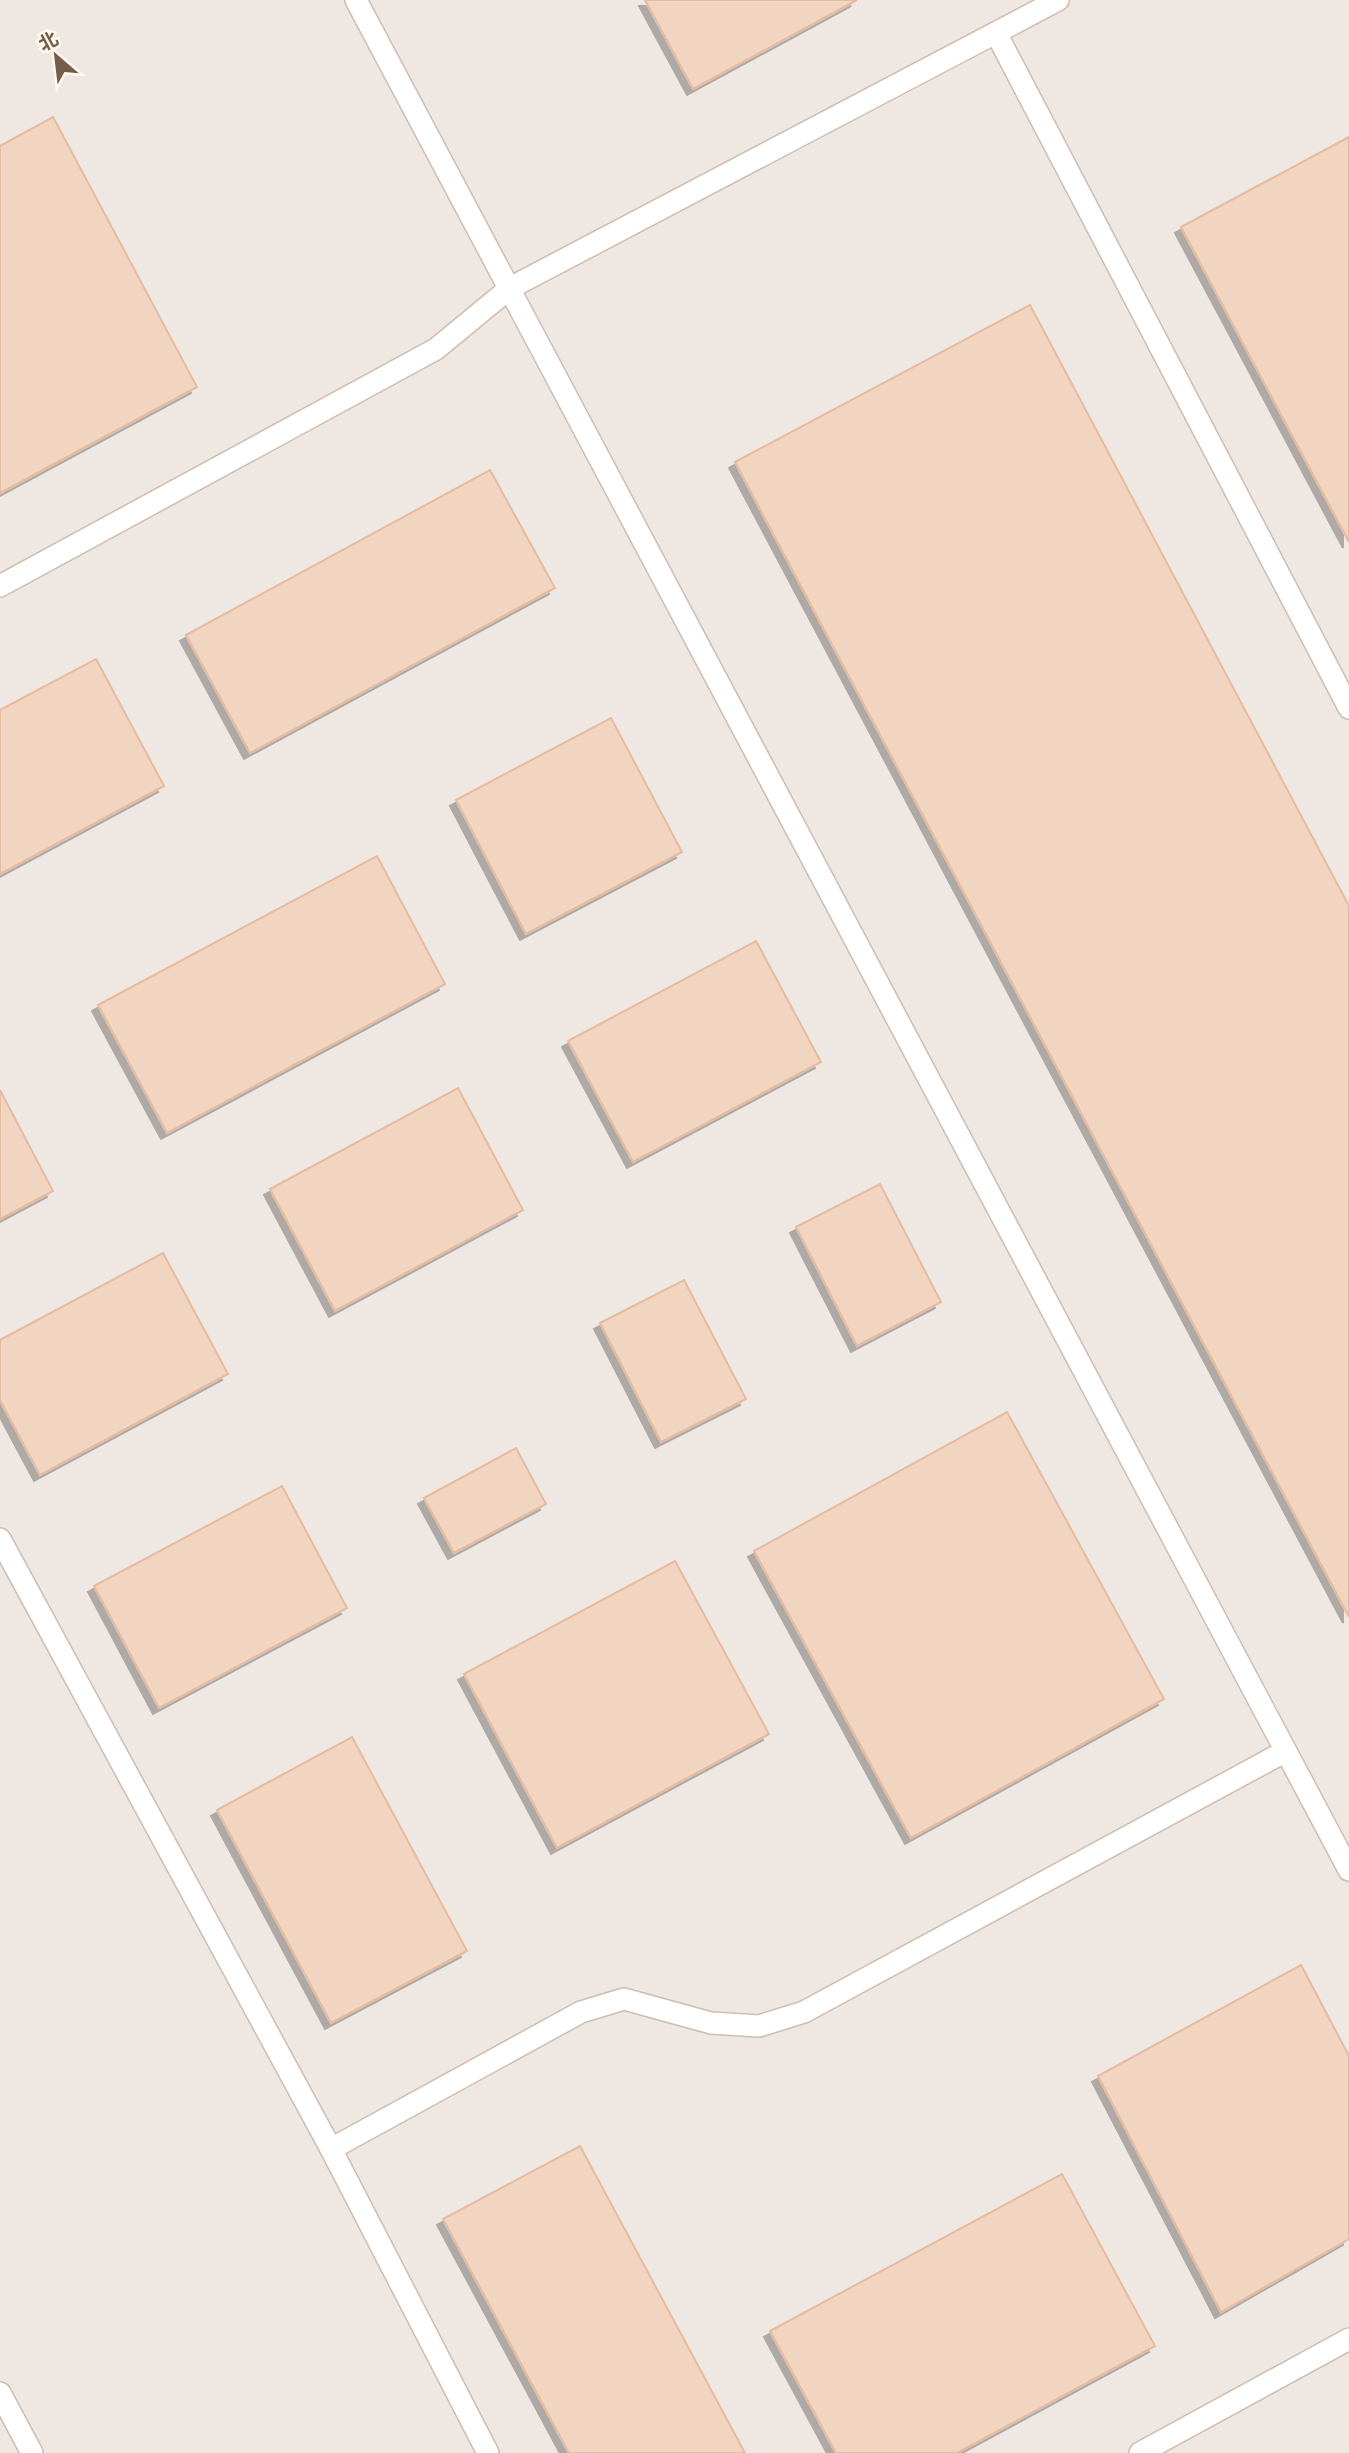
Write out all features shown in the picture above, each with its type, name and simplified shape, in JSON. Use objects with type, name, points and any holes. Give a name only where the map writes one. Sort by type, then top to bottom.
[{"type":"lane","points":[[356,0],[1349,1870]]},
{"type":"lane","points":[[0,586],[436,349],[510,288],[1058,0]]},
{"type":"lane","points":[[996,33],[1349,708]]},
{"type":"lane","points":[[0,1539],[331,2149],[488,2453]]},
{"type":"lane","points":[[331,2149],[581,2012],[624,1999],[710,2023],[759,2026],[804,2012],[1284,1752]]},
{"type":"lane","points":[[1139,2453],[1349,2339]]},
{"type":"lane","points":[[0,2393],[32,2453]]},
{"type":"shaded area","points":[[0,0],[1349,0],[1349,2453],[0,2453]]},
{"type":"building","points":[[645,0],[857,0],[693,89]]},
{"type":"building","points":[[53,117],[197,387],[0,493],[0,146]]},
{"type":"building","points":[[1349,137],[1349,542],[1181,227]]},
{"type":"building","points":[[1030,305],[1349,906],[1349,1617],[735,462]]},
{"type":"building","points":[[490,470],[555,588],[250,753],[186,635]]},
{"type":"building","points":[[96,659],[164,786],[0,874],[0,710]]},
{"type":"building","points":[[611,718],[682,852],[526,934],[456,800]]},
{"type":"building","points":[[377,856],[445,984],[167,1133],[98,1005]]},
{"type":"building","points":[[756,941],[821,1062],[633,1162],[568,1041]]},
{"type":"building","points":[[458,1088],[523,1210],[335,1311],[270,1189]]},
{"type":"building","points":[[0,1090],[53,1191],[0,1219]]},
{"type":"building","points":[[880,1184],[941,1302],[857,1346],[796,1227]]},
{"type":"building","points":[[163,1253],[228,1374],[40,1475],[0,1400],[0,1340]]},
{"type":"building","points":[[684,1280],[746,1399],[661,1442],[600,1323]]},
{"type":"building","points":[[1007,1412],[1164,1699],[911,1838],[754,1551]]},
{"type":"building","points":[[516,1448],[546,1504],[454,1553],[424,1498]]},
{"type":"building","points":[[282,1486],[347,1608],[159,1708],[94,1586]]},
{"type":"building","points":[[675,1561],[769,1734],[557,1848],[464,1674]]},
{"type":"building","points":[[352,1737],[467,1951],[331,2023],[217,1810]]},
{"type":"building","points":[[1301,1965],[1349,2056],[1349,2239],[1221,2312],[1098,2076]]},
{"type":"building","points":[[580,2146],[745,2453],[569,2453],[443,2219]]},
{"type":"building","points":[[1062,2174],[1155,2346],[957,2453],[836,2453],[770,2331]]}]
